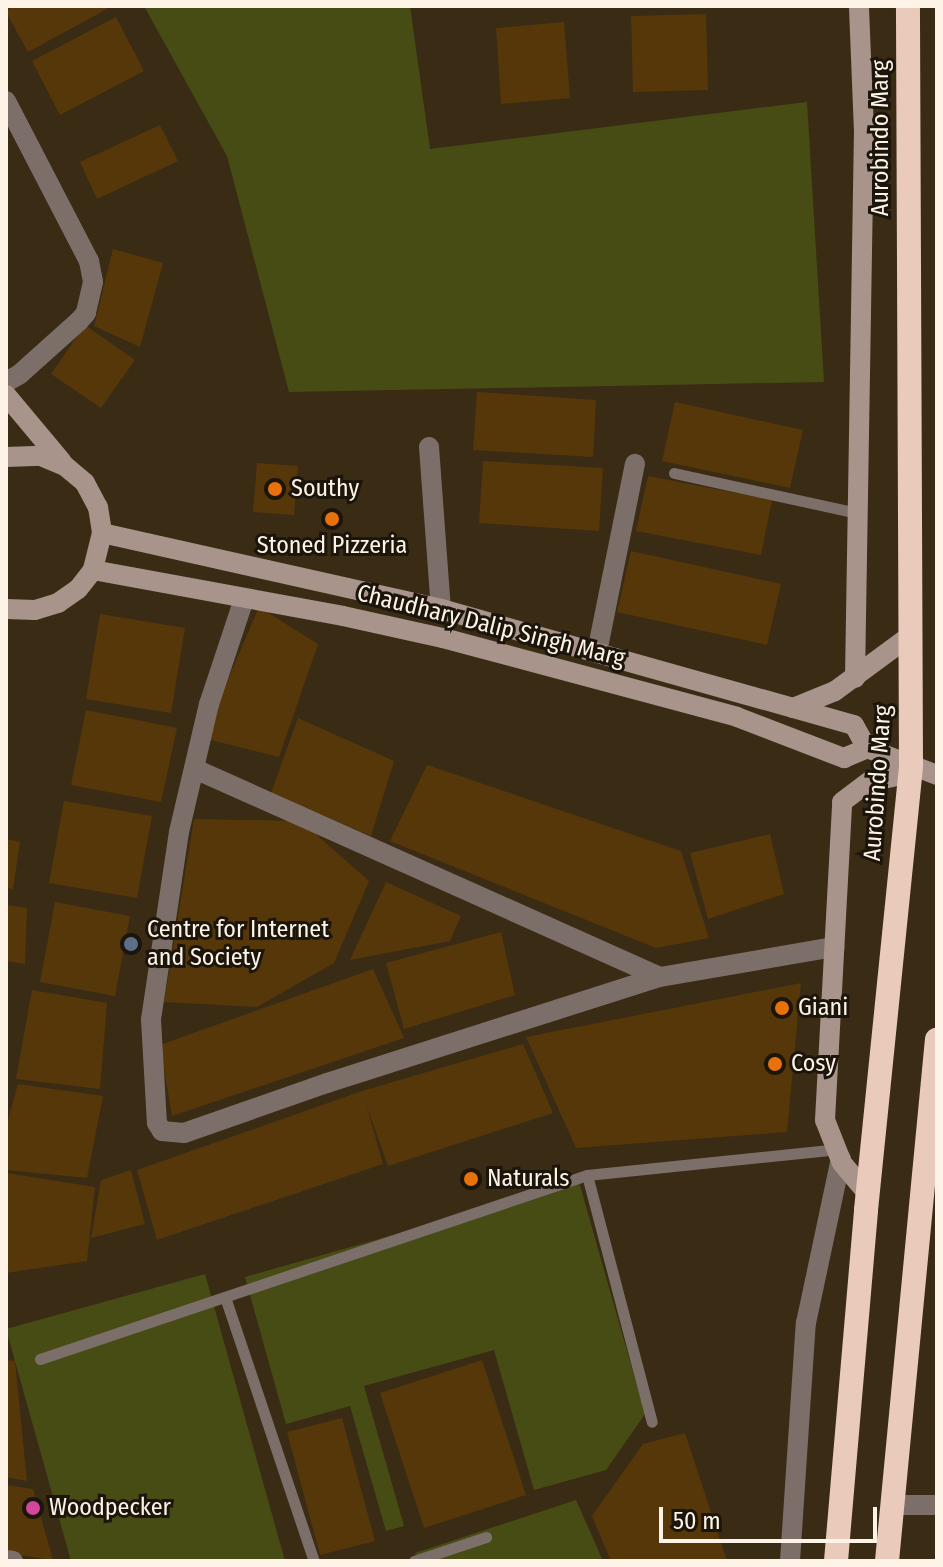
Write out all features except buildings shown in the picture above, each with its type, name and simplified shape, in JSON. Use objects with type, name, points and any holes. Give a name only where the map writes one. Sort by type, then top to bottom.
[{"type":"highway","name":"Aurobindo Marg","points":[[836,1561],[868,1194],[911,769],[908,6]]},
{"type":"highway","points":[[887,1561],[931,1174],[937,1039]]},
{"type":"street","points":[[855,678],[864,132],[859,6]]},
{"type":"street","points":[[6,101],[89,261],[93,282],[86,313],[20,374],[6,382]]},
{"type":"street","points":[[6,395],[65,466],[85,483],[98,507],[102,533],[93,570],[78,589],[58,603],[35,610],[6,609]]},
{"type":"street","points":[[429,447],[441,609]]},
{"type":"street","points":[[6,457],[41,456],[65,466]]},
{"type":"street","points":[[597,652],[635,464]]},
{"type":"street","points":[[102,533],[441,609],[854,725],[867,748],[911,769],[937,775]]},
{"type":"street","name":"Chaudhary Dalip Singh Marg","points":[[93,570],[355,619],[737,717],[844,758],[867,748]]},
{"type":"street","points":[[355,619],[362,591]]},
{"type":"street","points":[[244,599],[209,704],[179,832],[151,1020],[157,1123],[162,1131],[184,1133],[327,1083],[660,977],[834,947]]},
{"type":"street","points":[[793,708],[855,678],[911,635]]},
{"type":"street","points":[[195,769],[660,977]]},
{"type":"street","points":[[868,1194],[839,1154],[825,1120],[842,802],[869,782],[911,769]]},
{"type":"street","points":[[790,1561],[806,1323],[839,1154]]},
{"type":"street","points":[[894,1505],[937,1505]]},
{"type":"street","points":[[6,1560],[13,1561]]},
{"type":"lane","points":[[674,473],[857,513]]},
{"type":"lane","points":[[40,1359],[587,1175],[839,1154]]},
{"type":"lane","points":[[587,1175],[652,1422]]},
{"type":"lane","points":[[225,1297],[314,1561]]},
{"type":"lane","points":[[414,1561],[486,1537]]},
{"type":"green space","points":[[144,6],[410,6],[430,149],[807,102],[824,382],[289,392],[227,156]]},
{"type":"green space","points":[[579,1182],[645,1414],[606,1470],[534,1490],[494,1350],[364,1386],[404,1526],[386,1531],[350,1406],[286,1424],[245,1277]]},
{"type":"green space","points":[[205,1274],[285,1561],[71,1561],[6,1329]]},
{"type":"green space","points":[[576,1500],[603,1561],[417,1561],[415,1553]]},
{"type":"place","name":"Southy","points":[[275,489]]},
{"type":"place","name":"Stoned Pizzeria","points":[[332,519]]},
{"type":"place","name":"Centre for Internet and Society","points":[[131,944]]},
{"type":"place","name":"Giani","points":[[782,1008]]},
{"type":"place","name":"Cosy","points":[[775,1064]]},
{"type":"place","name":"Naturals","points":[[471,1179]]},
{"type":"place","name":"Woodpecker","points":[[33,1508]]}]
